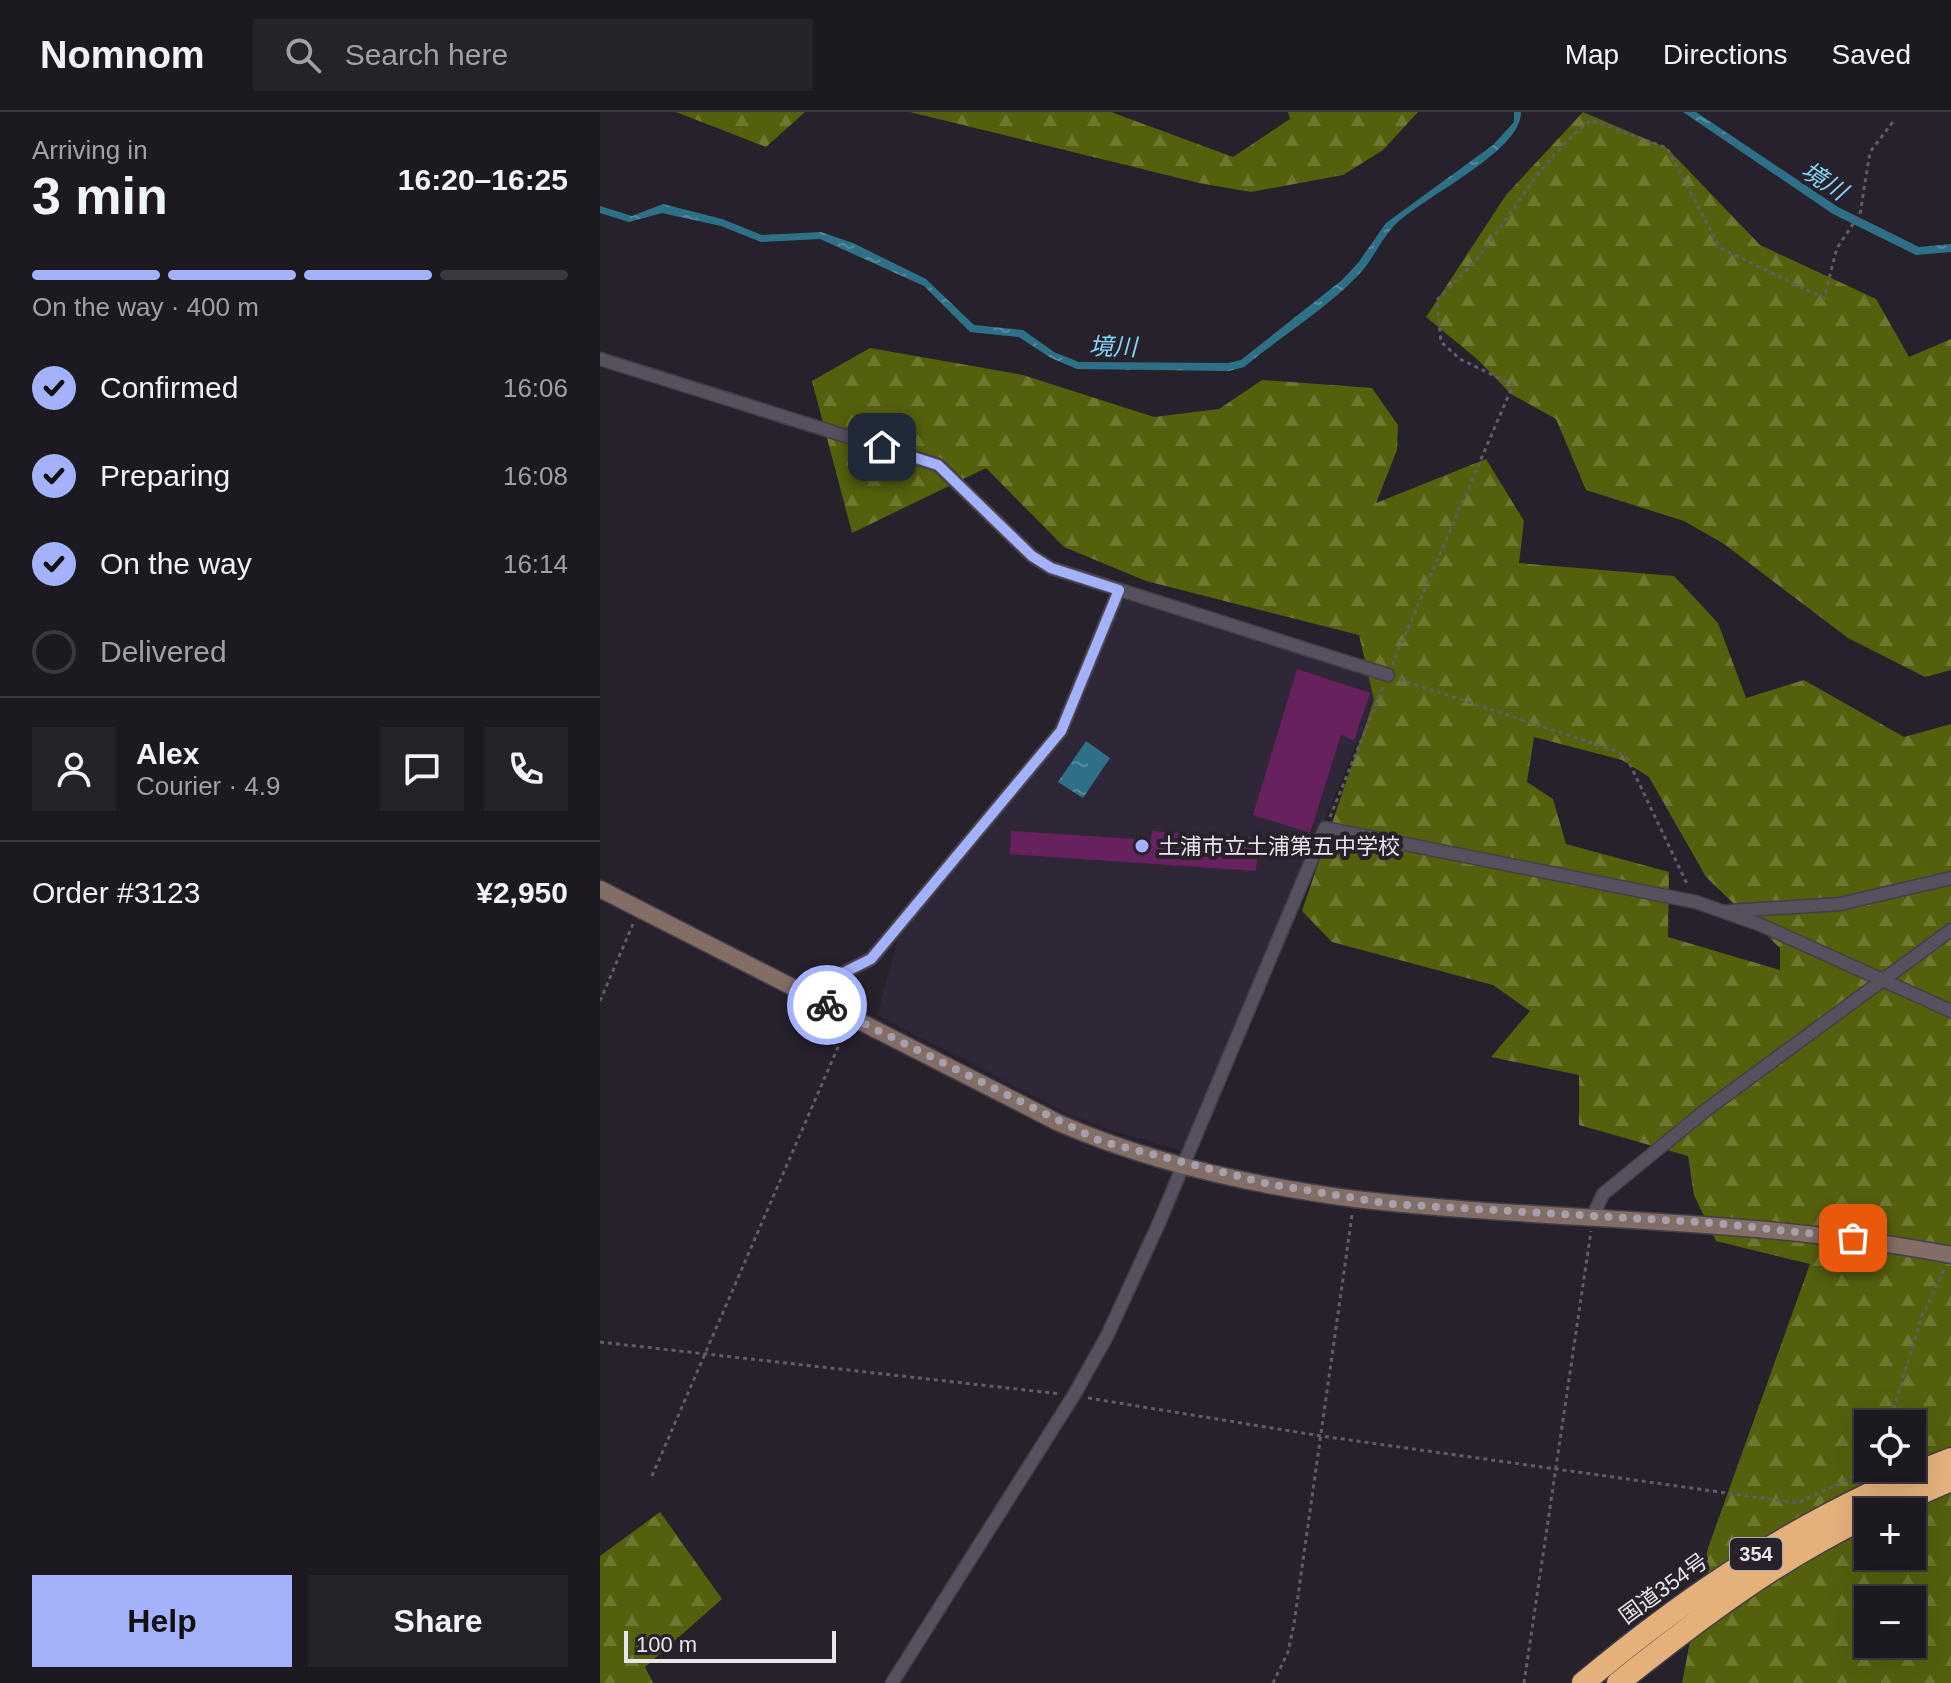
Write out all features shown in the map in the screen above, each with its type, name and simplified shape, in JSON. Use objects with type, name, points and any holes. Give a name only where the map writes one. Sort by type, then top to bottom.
[{"type":"highway","name":"国道354号","points":[[1583,1683],[1688,1598],[1760,1551],[1850,1503],[1951,1459]]},
{"type":"highway","points":[[1909,1498],[1951,1480]]},
{"type":"highway","name":"国道354号","points":[[1618,1683],[1713,1608],[1775,1566],[1854,1524]]},
{"type":"street","points":[[600,359],[938,465],[1032,556],[1051,568],[1388,675]]},
{"type":"street","points":[[804,994],[812,982],[835,977],[871,959],[1061,731],[1119,590]]},
{"type":"street","points":[[892,1683],[1074,1395],[1107,1336],[1325,828],[1696,902],[1761,925],[1951,1011]]},
{"type":"street","points":[[1722,911],[1840,904],[1951,878]]},
{"type":"street","points":[[600,889],[1100,1141],[1310,1193],[1811,1233],[1951,1255]]},
{"type":"street","points":[[1593,1216],[1603,1194],[1649,1157],[1951,930]]},
{"type":"path","points":[[1325,828],[1513,385],[1460,359],[1441,342],[1437,300],[1478,257],[1546,163],[1591,120],[1667,148],[1720,248],[1824,298],[1837,248],[1859,215],[1870,152],[1895,119]]},
{"type":"path","points":[[1388,675],[1616,751],[1627,758],[1696,902]]},
{"type":"path","points":[[600,1001],[639,909]]},
{"type":"path","points":[[652,1476],[851,1017]]},
{"type":"path","points":[[1273,1683],[1288,1652],[1294,1624],[1355,1199]]},
{"type":"path","points":[[1524,1683],[1593,1216]]},
{"type":"path","points":[[1893,1410],[1922,1316],[1951,1255]]},
{"type":"path","points":[[600,1342],[1074,1395],[1321,1436],[1798,1503],[1854,1476]]},
{"type":"shaded area","name":"土浦市立土浦第五中学校","points":[[1125,600],[1379,679],[1380,689],[1184,1151],[1109,1130],[1069,1114],[877,1015],[900,933],[1069,732],[1119,606]]},
{"type":"green space","points":[[676,112],[805,112],[766,147]]},
{"type":"green space","points":[[910,112],[1111,112],[1233,157],[1290,119],[1288,112],[1418,112],[1383,150],[1343,175],[1251,192],[1199,183]]},
{"type":"green space","points":[[1583,112],[1667,148],[1760,245],[1876,299],[1909,357],[1951,339],[1951,670],[1925,677],[1848,638],[1724,544],[1684,521],[1586,490],[1556,419],[1511,394],[1477,359],[1426,317],[1506,195]]},
{"type":"green space","points":[[870,348],[1023,375],[1154,417],[1219,409],[1262,380],[1372,388],[1398,425],[1397,450],[1376,503],[1486,459],[1524,521],[1519,563],[1674,576],[1718,623],[1746,698],[1804,680],[1904,737],[1951,724],[1951,1683],[1682,1683],[1708,1548],[1810,1264],[1716,1241],[1694,1195],[1688,1156],[1579,1125],[1579,1075],[1491,1057],[1530,1011],[1493,985],[1332,942],[1302,911],[1374,700],[1359,635],[1146,581],[1064,547],[986,468],[852,533],[812,381]],"holes":[[[1534,737],[1622,760],[1649,777],[1706,877],[1780,948],[1780,970],[1668,937],[1669,872],[1566,844],[1553,799],[1527,782]]]},
{"type":"green space","points":[[660,1512],[722,1599],[645,1667],[653,1683],[600,1683],[600,1556]]},
{"type":"water","points":[[1514,112],[1521,112],[1517,127],[1505,143],[1468,174],[1406,215],[1393,227],[1350,284],[1244,367],[1229,371],[1077,369],[1051,358],[1019,337],[970,332],[924,286],[820,239],[761,242],[721,226],[662,213],[629,222],[600,213],[600,206],[632,216],[663,204],[722,219],[762,235],[821,232],[853,243],[926,279],[974,325],[1023,330],[1054,352],[1079,362],[1228,363],[1241,360],[1342,280],[1386,223],[1493,145],[1514,122]]},
{"type":"water","points":[[1683,112],[1696,112],[1838,207],[1919,247],[1951,244],[1951,252],[1916,255],[1833,214]]},
{"type":"water","points":[[1086,741],[1110,758],[1083,798],[1058,782]]},
{"type":"building","points":[[1297,669],[1370,693],[1354,740],[1341,735],[1310,833],[1253,815]]},
{"type":"building","points":[[1011,831],[1151,840],[1152,831],[1198,834],[1198,845],[1227,846],[1227,835],[1258,838],[1256,871],[1010,854]]},
{"type":"way so far","points":[[827,1005],[1031,1110],[1100,1141],[1269,1184],[1391,1204],[1714,1223],[1853,1238]]},
{"type":"place","name":"土浦市立土浦第五中学校","points":[[1142,846]]},
{"type":"route","points":[[827,1005],[804,994],[812,982],[835,977],[871,959],[1061,731],[1119,590],[1051,568],[1032,556],[938,465],[882,447]]},
{"type":"water label","name":"境川","points":[[1824,181]]},
{"type":"water label","name":"境川","points":[[1113,347]]}]
